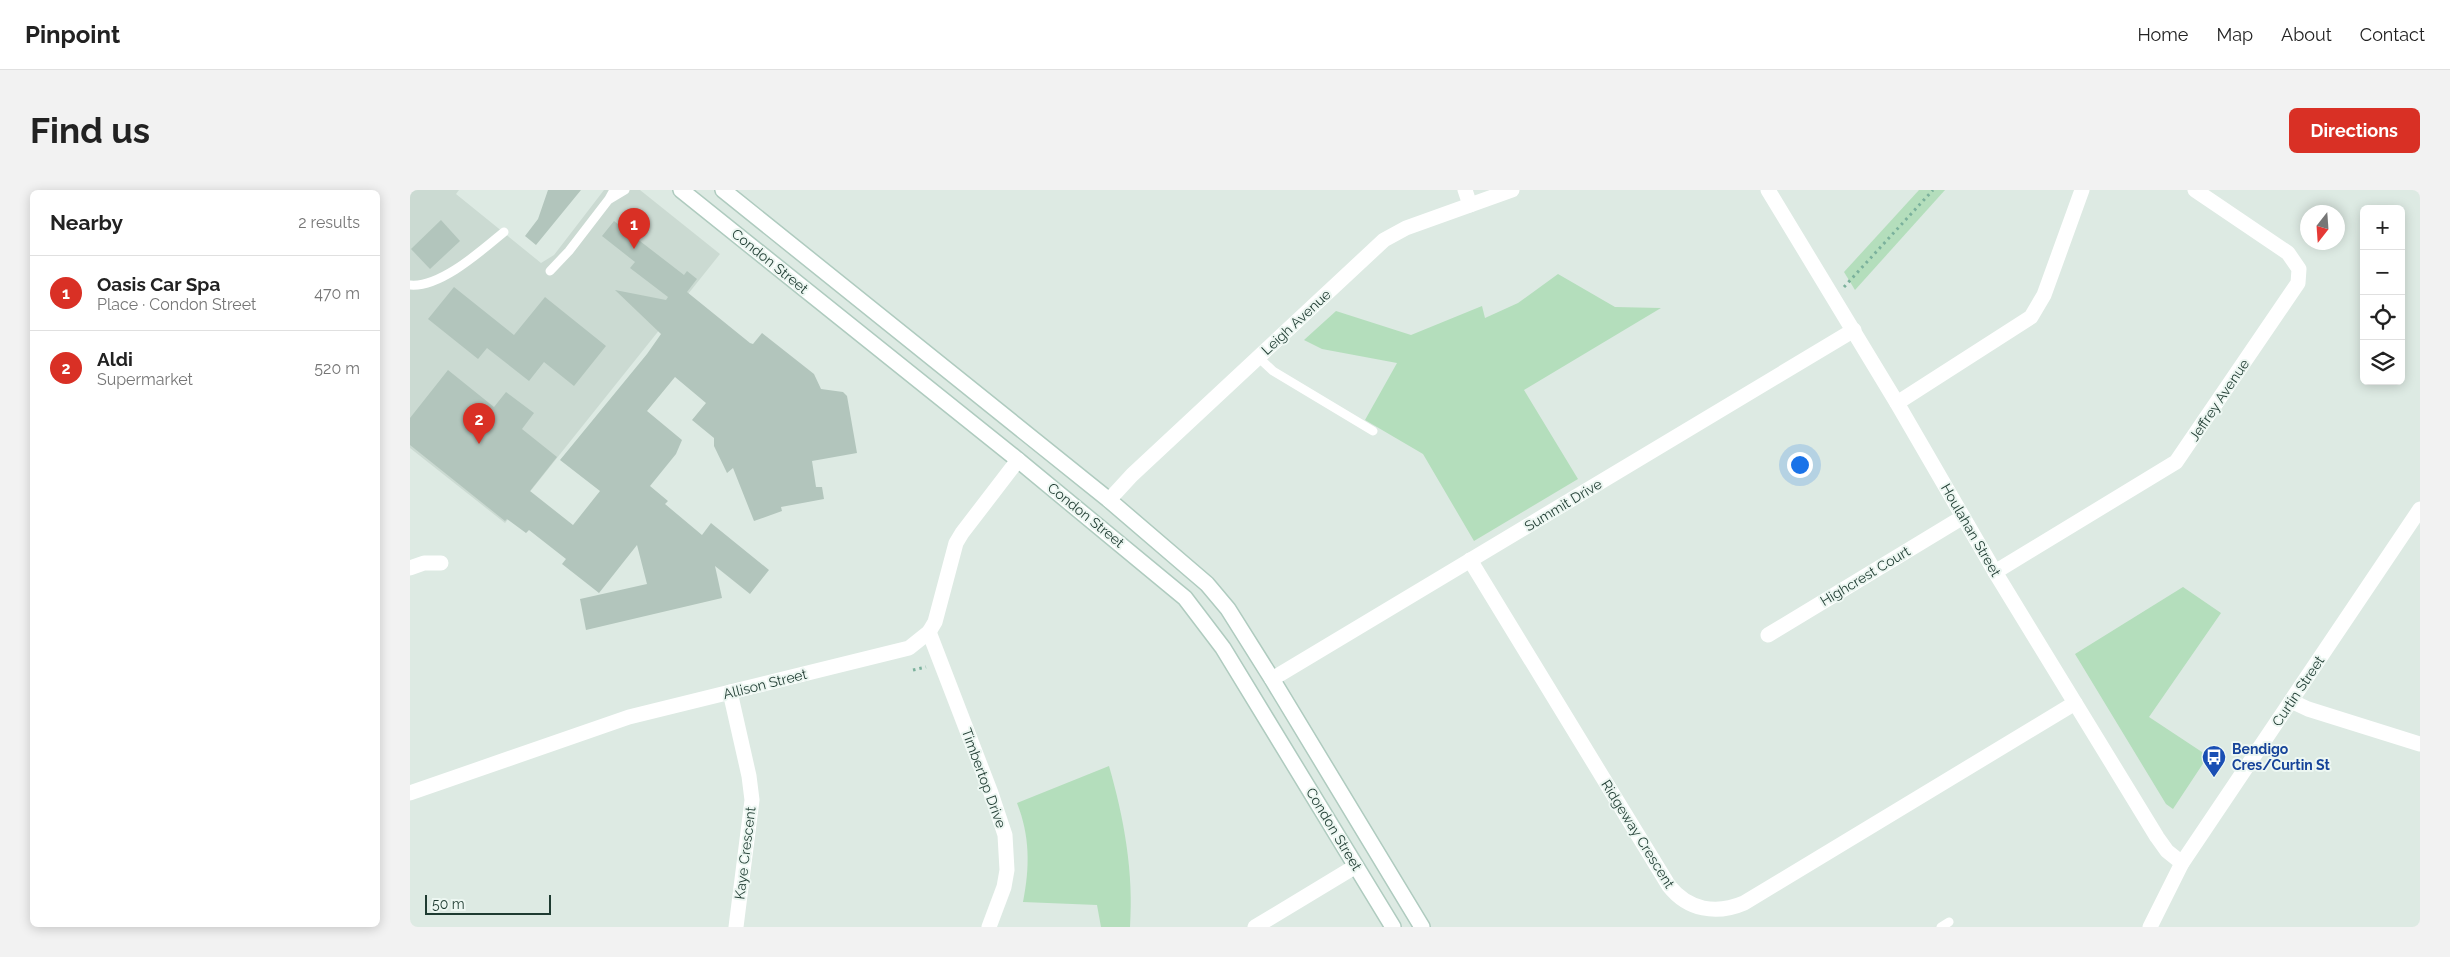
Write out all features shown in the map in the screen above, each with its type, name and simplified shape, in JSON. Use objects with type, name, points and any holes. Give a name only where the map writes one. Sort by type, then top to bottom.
[{"type":"street","name":"Condon Street","points":[[681,190],[1018,460],[1185,598],[1205,622],[1233,663],[1393,927]]},
{"type":"street","points":[[695,190],[711,214]]},
{"type":"street","name":"Condon Street","points":[[723,190],[1109,500],[1207,584],[1228,609],[1422,927]]},
{"type":"street","points":[[1465,190],[1470,205]]},
{"type":"street","name":"Leigh Avenue","points":[[1109,500],[1132,475],[1384,240],[1406,228],[1512,190]]},
{"type":"street","name":"Houlahan Street","points":[[1768,190],[1854,330],[1995,572],[2157,837],[2167,851],[2182,863]]},
{"type":"street","points":[[1897,403],[2031,317],[2044,295],[2082,190]]},
{"type":"street","name":"Jeffrey Avenue","points":[[1995,572],[2176,462],[2298,283],[2299,269],[2288,253],[2195,190]]},
{"type":"street","name":"Summit Drive","points":[[1272,680],[1854,330]]},
{"type":"street","name":"Allison Street","points":[[410,793],[629,716],[909,648],[929,632],[939,611],[956,543],[968,524],[1034,440]]},
{"type":"street","name":"Curtin Street","points":[[2150,927],[2182,863],[2420,508]]},
{"type":"street","name":"Highcrest Court","points":[[1768,635],[1963,518]]},
{"type":"street","name":"Ridgeway Crescent","points":[[1470,560],[1669,886],[1683,901],[1707,909],[1730,909],[1744,903],[2075,702]]},
{"type":"street","points":[[411,566],[441,562]]},
{"type":"street","name":"Timbertop Drive","points":[[929,632],[992,793],[1004,835],[1007,870],[1004,887],[989,927]]},
{"type":"street","name":"Kaye Crescent","points":[[730,692],[749,776],[752,800],[736,927]]},
{"type":"street","points":[[2291,701],[2308,709],[2420,744]]},
{"type":"street","points":[[1255,927],[1356,866]]},
{"type":"lane","points":[[550,271],[570,251],[614,190]]},
{"type":"lane","points":[[609,199],[625,190]]},
{"type":"lane","points":[[410,286],[421,286],[440,280],[504,232]]},
{"type":"lane","points":[[1258,357],[1273,370],[1374,431]]},
{"type":"path","points":[[1834,297],[1933,190]]},
{"type":"shaded area","points":[[410,190],[459,190],[456,194],[541,263],[554,255],[604,190],[640,190],[720,254],[505,523],[410,448]]},
{"type":"green space","points":[[1919,190],[1945,190],[1855,290],[1844,272]]},
{"type":"green space","points":[[1558,274],[1615,307],[1661,308],[1524,390],[1578,479],[1474,541],[1423,454],[1365,420],[1397,363],[1322,349],[1304,340],[1336,311],[1411,335],[1482,306],[1485,318],[1518,303]]},
{"type":"green space","points":[[2183,587],[2221,613],[2149,717],[2208,756],[2173,809],[2166,804],[2075,654]]},
{"type":"green space","points":[[1109,766],[1127,846],[1131,886],[1130,927],[1101,927],[1097,905],[1023,902],[1028,852],[1024,827],[1017,803]]},
{"type":"building","points":[[548,190],[581,190],[536,245],[525,236],[538,219]]},
{"type":"building","points":[[441,220],[460,241],[430,269],[411,249]]},
{"type":"building","points":[[614,221],[684,275],[687,271],[697,279],[687,292],[750,343],[753,344],[762,333],[814,374],[821,389],[843,392],[847,396],[857,453],[812,461],[816,487],[822,487],[824,499],[781,507],[782,511],[754,521],[733,468],[727,473],[714,446],[714,438],[692,420],[706,403],[675,377],[647,411],[682,440],[676,454],[650,486],[668,501],[665,504],[702,535],[711,523],[769,570],[750,594],[715,566],[722,598],[586,630],[580,599],[647,584],[637,545],[599,593],[562,564],[566,559],[529,530],[526,533],[507,519],[505,521],[410,445],[410,418],[448,370],[494,407],[506,392],[534,413],[522,429],[557,457],[530,491],[573,525],[600,491],[560,460],[647,354],[661,334],[615,290],[666,300],[668,297],[630,268],[635,262],[602,236]]},
{"type":"building","points":[[454,287],[514,335],[545,297],[606,346],[574,386],[544,362],[529,381],[487,348],[478,359],[428,319]]},
{"type":"place","name":"Oasis Car Spa","points":[[634,249]]},
{"type":"place","name":"Aldi","points":[[479,444]]},
{"type":"place","name":"Bendigo Cres/Curtin St","points":[[2214,778]]}]
